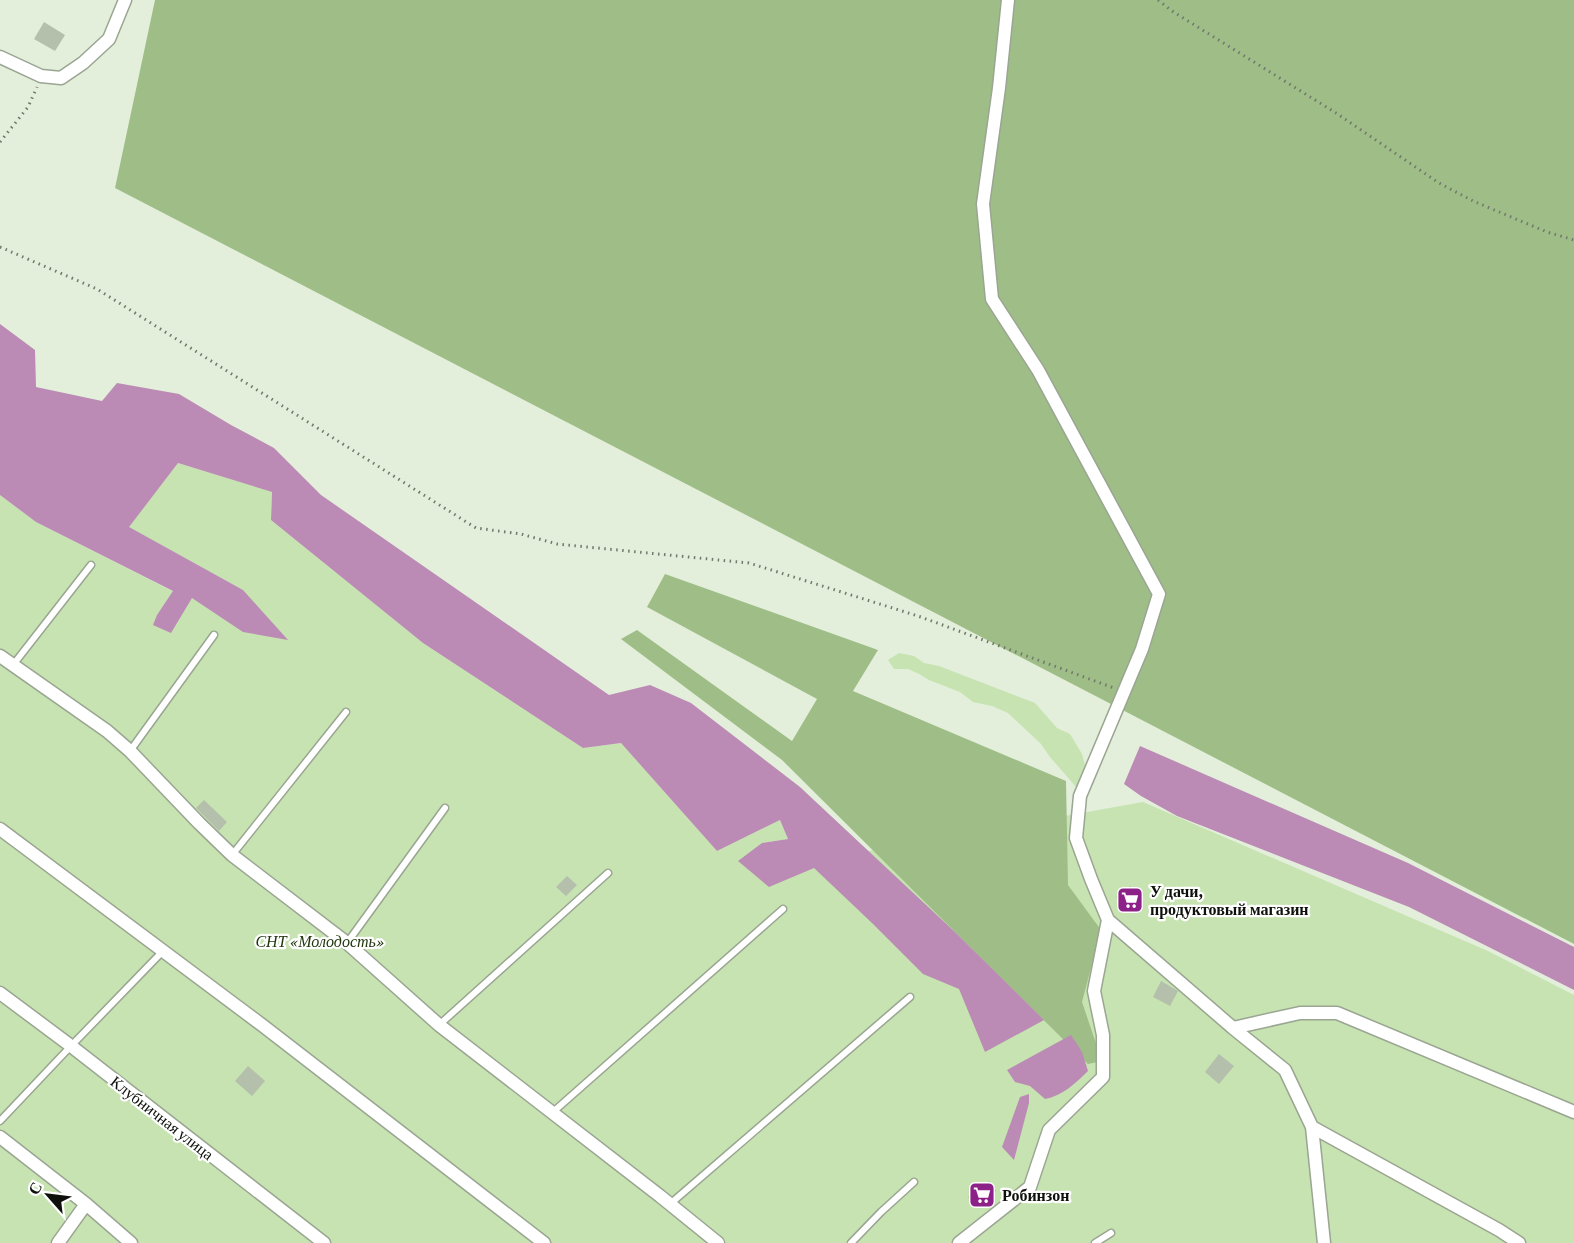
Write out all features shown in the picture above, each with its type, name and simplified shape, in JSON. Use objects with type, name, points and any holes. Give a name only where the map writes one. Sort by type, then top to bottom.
[{"type":"street","points":[[0,57],[41,76],[61,78],[83,63],[109,39],[125,0]]},
{"type":"street","points":[[1008,0],[983,204],[992,299],[1038,370],[1159,594],[1142,649],[1080,796],[1076,838],[1090,879],[1108,920],[1285,1070],[1312,1127],[1324,1243]]},
{"type":"street","points":[[0,656],[107,731],[130,751],[232,855],[347,943],[439,1025],[718,1243]]},
{"type":"street","points":[[0,829],[544,1243]]},
{"type":"street","points":[[958,1243],[1029,1187],[1049,1130],[1103,1077],[1103,1035],[1094,991],[1108,920]]},
{"type":"street","name":"Клубничная улица","points":[[0,993],[324,1243]]},
{"type":"street","points":[[1233,1028],[1300,1013],[1338,1013],[1574,1112]]},
{"type":"street","points":[[1312,1127],[1519,1243]]},
{"type":"street","points":[[0,1137],[86,1204],[130,1243]]},
{"type":"street","points":[[58,1243],[86,1204]]},
{"type":"lane","points":[[12,665],[91,565]]},
{"type":"lane","points":[[130,751],[214,635]]},
{"type":"lane","points":[[232,855],[346,712]]},
{"type":"lane","points":[[347,943],[446,808]]},
{"type":"lane","points":[[439,1025],[608,873]]},
{"type":"lane","points":[[553,1112],[783,909]]},
{"type":"lane","points":[[0,1121],[163,951]]},
{"type":"lane","points":[[670,1204],[910,997]]},
{"type":"lane","points":[[851,1243],[914,1182]]},
{"type":"lane","points":[[1095,1243],[1111,1233]]},
{"type":"path","points":[[1158,0],[1336,113],[1439,183],[1473,201],[1547,232],[1574,240]]},
{"type":"path","points":[[0,142],[28,107],[41,76]]},
{"type":"path","points":[[0,247],[96,289],[476,528],[521,534],[557,544],[749,564],[918,616],[1124,692]]},
{"type":"green space","points":[[155,0],[1574,0],[1574,944],[115,188]]},
{"type":"green space","name":"СНТ «Молодость»","points":[[178,463],[272,492],[271,520],[423,643],[583,748],[621,743],[717,851],[780,820],[788,839],[762,843],[813,868],[841,856],[1143,802],[1488,951],[1574,995],[1574,1243],[0,1243],[0,495],[36,522],[174,592],[157,615],[191,598],[243,590],[128,527]]},
{"type":"green space","points":[[665,574],[878,650],[853,691],[1066,781],[1068,885],[1101,930],[1082,1002],[1102,1061],[1088,1064],[782,760],[621,639],[637,630],[792,741],[817,699],[647,607]]},
{"type":"green space","points":[[899,653],[914,656],[924,663],[939,666],[1035,703],[1057,728],[1070,734],[1082,754],[1085,765],[1082,778],[1076,787],[1041,744],[1008,713],[992,706],[973,702],[960,692],[908,669],[894,669],[888,660]]},
{"type":"shaded area","points":[[0,324],[35,350],[36,387],[102,401],[117,383],[179,394],[274,448],[321,495],[609,695],[650,685],[691,703],[800,787],[955,932],[1044,1020],[985,1052],[959,989],[923,974],[814,868],[769,887],[738,861],[762,843],[788,839],[780,820],[717,851],[621,743],[583,748],[423,643],[271,520],[272,492],[178,463],[129,527],[243,590],[288,640],[243,632],[192,598],[171,633],[153,625],[173,591],[36,522],[0,495]]},
{"type":"shaded area","points":[[1140,746],[1408,863],[1574,947],[1574,990],[1409,907],[1177,816],[1141,796],[1124,784]]},
{"type":"shaded area","points":[[1071,1035],[1082,1052],[1088,1071],[1074,1084],[1063,1092],[1045,1099],[1030,1086],[1015,1082],[1007,1070]]},
{"type":"shaded area","points":[[1029,1094],[1029,1103],[1014,1160],[1002,1147],[1020,1097]]},
{"type":"building","points":[[44,22],[65,35],[55,51],[34,39]]},
{"type":"building","points":[[204,800],[227,822],[219,831],[196,808]]},
{"type":"building","points":[[567,876],[577,885],[566,896],[556,887]]},
{"type":"building","name":"У дачи, продуктовый магазин","points":[[1130,886],[1143,902],[1130,913],[1116,897]]},
{"type":"building","points":[[1161,981],[1178,991],[1170,1006],[1153,997]]},
{"type":"building","points":[[1219,1054],[1234,1066],[1219,1084],[1205,1072]]},
{"type":"building","points":[[248,1066],[265,1081],[252,1096],[235,1081]]},
{"type":"building","points":[[989,1181],[996,1191],[975,1207],[968,1197]]},
{"type":"place","name":"У дачи, продуктовый магазин","points":[[1130,900]]},
{"type":"place","name":"Робинзон","points":[[982,1195]]}]
